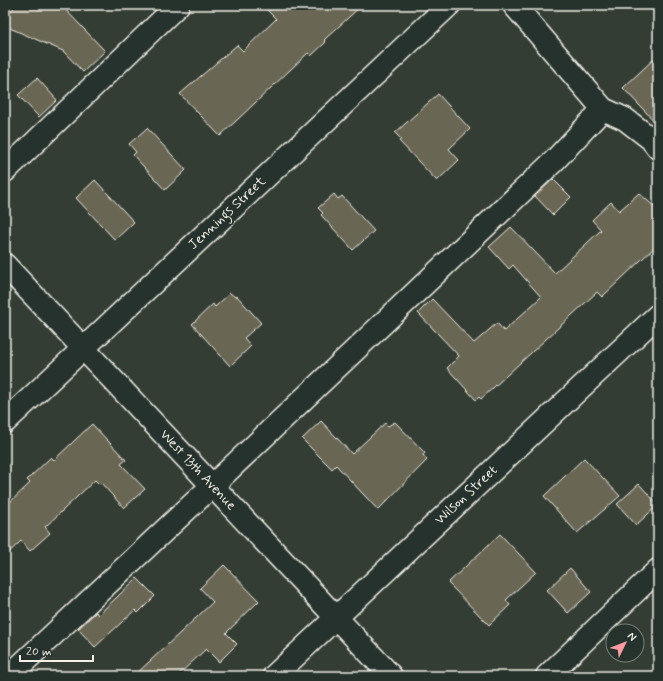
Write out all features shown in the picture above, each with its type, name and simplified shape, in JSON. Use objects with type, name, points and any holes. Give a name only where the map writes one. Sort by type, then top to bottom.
[{"type":"street","points":[[5,171],[178,5]]},
{"type":"street","name":"Jennings Street","points":[[5,422],[449,5]]},
{"type":"street","points":[[514,5],[604,109],[625,119],[650,139],[658,148]]},
{"type":"street","points":[[9,676],[213,486],[554,160],[604,109]]},
{"type":"street","name":"West 13th Avenue","points":[[5,265],[391,676]]},
{"type":"street","name":"Wilson Street","points":[[274,676],[658,315]]},
{"type":"street","points":[[547,676],[658,570]]},
{"type":"building","points":[[17,5],[61,5],[105,51],[83,72],[63,51],[5,26],[5,16]]},
{"type":"building","points":[[262,5],[362,5],[324,40],[326,42],[311,56],[308,53],[220,136],[180,94],[237,45],[243,51],[276,19]]},
{"type":"building","points":[[658,55],[658,125],[623,88]]},
{"type":"building","points":[[37,78],[57,100],[39,117],[18,95]]},
{"type":"building","points":[[438,94],[470,129],[449,149],[459,160],[437,181],[399,141],[401,139],[395,133]]},
{"type":"building","points":[[147,128],[186,170],[165,190],[133,155],[136,152],[129,144]]},
{"type":"building","points":[[553,179],[571,197],[553,215],[535,196]]},
{"type":"building","points":[[95,180],[134,222],[115,240],[76,198]]},
{"type":"building","points":[[639,193],[658,210],[658,244],[602,297],[597,292],[481,399],[479,397],[476,400],[447,368],[459,356],[418,313],[432,299],[474,343],[497,323],[504,331],[541,297],[513,265],[509,269],[489,247],[511,227],[555,273],[601,230],[592,220],[611,202],[619,211]]},
{"type":"building","points":[[334,194],[338,199],[342,196],[374,231],[353,250],[321,215],[323,213],[318,208]]},
{"type":"building","points":[[230,293],[235,297],[237,296],[261,323],[244,338],[251,346],[230,366],[192,324],[213,304],[215,307]]},
{"type":"building","points":[[321,421],[352,454],[385,423],[388,426],[395,422],[425,453],[423,455],[427,460],[378,510],[336,465],[332,469],[302,439]]},
{"type":"building","points":[[92,424],[126,460],[121,464],[145,489],[124,508],[101,483],[99,484],[95,480],[45,527],[50,533],[30,551],[21,541],[5,556],[5,507],[30,483],[27,480],[51,457],[54,460]]},
{"type":"building","points":[[584,458],[620,496],[577,533],[544,496]]},
{"type":"building","points":[[639,484],[658,505],[636,525],[617,504]]},
{"type":"building","points":[[500,534],[536,572],[506,600],[510,605],[489,625],[448,583]]},
{"type":"building","points":[[224,565],[259,601],[226,633],[237,644],[219,662],[206,649],[177,676],[134,676],[213,602],[200,588]]},
{"type":"building","points":[[570,568],[591,592],[568,613],[547,590]]},
{"type":"building","points":[[137,578],[155,596],[138,613],[135,610],[95,647],[78,629],[96,612],[98,615]]}]
